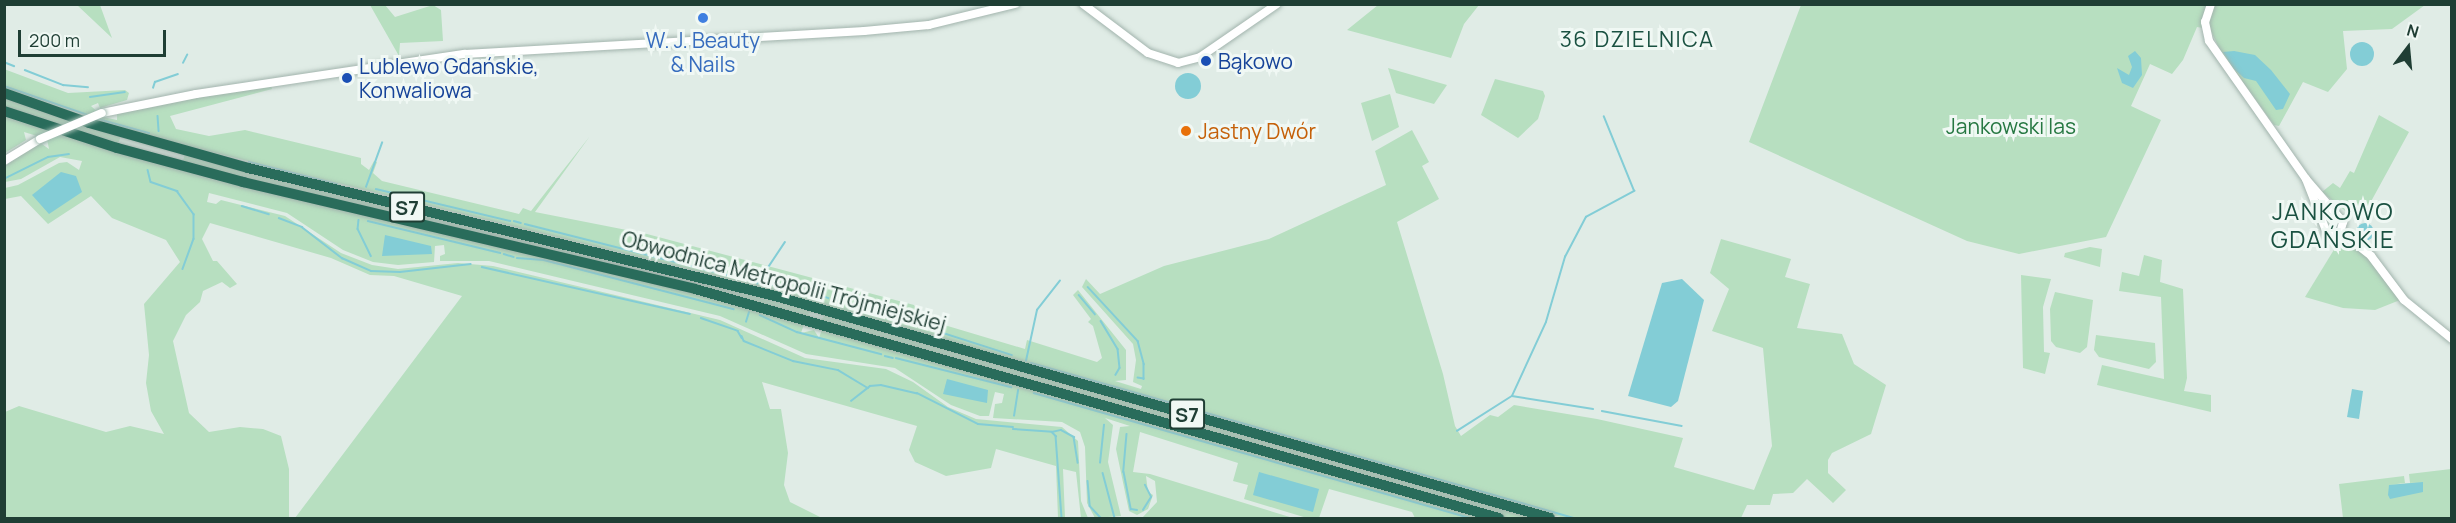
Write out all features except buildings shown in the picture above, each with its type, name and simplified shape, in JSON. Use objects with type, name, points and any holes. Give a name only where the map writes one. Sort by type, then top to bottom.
[{"type":"highway","name":"Obwodnica Metropolii Trójmiejskiej","points":[[4,93],[89,123],[248,168],[650,263],[824,310],[1550,519]]},
{"type":"highway","name":"Obwodnica Metropolii Trójmiejskiej","points":[[4,111],[212,174],[600,265],[808,320],[1499,519]]},
{"type":"main road","points":[[4,161],[40,139],[102,113],[138,104],[465,54],[864,31],[929,25],[1015,4]]},
{"type":"main road","points":[[1083,4],[1148,53],[1178,63],[1200,57],[1277,4]]},
{"type":"street","points":[[2211,4],[2205,22],[2209,41],[2306,179],[2343,222],[2342,233]]},
{"type":"street","points":[[2306,179],[2327,233],[2334,237],[2342,233]]},
{"type":"street","points":[[2315,207],[2327,201]]},
{"type":"street","points":[[2342,233],[2378,263],[2400,296],[2451,339]]},
{"type":"green space","points":[[77,5],[100,5],[112,38]]},
{"type":"green space","points":[[370,5],[385,5],[395,17],[433,5],[441,10],[443,41],[400,43],[399,56]]},
{"type":"green space","points":[[1378,5],[1479,5],[1464,24],[1451,58],[1347,30]]},
{"type":"green space","name":"Jankowski las","points":[[1801,5],[2425,5],[2392,29],[2343,31],[2347,69],[2328,92],[2303,82],[2279,126],[2274,125],[2221,52],[2210,29],[2197,27],[2183,60],[2172,74],[2150,64],[2131,106],[2161,120],[2106,237],[2019,254],[1967,241],[1749,142]]},
{"type":"green space","points":[[1388,68],[1447,85],[1434,104],[1396,93]]},
{"type":"green space","points":[[4,69],[68,93],[125,90],[129,93],[127,100],[100,108],[98,103],[91,106],[103,117],[117,120],[117,112],[271,85],[272,89],[170,116],[176,129],[209,136],[245,130],[361,158],[361,164],[369,170],[374,161],[377,162],[373,173],[382,181],[519,214],[523,208],[531,211],[590,136],[535,212],[647,234],[914,305],[920,314],[941,324],[1025,349],[1027,340],[1097,362],[1102,358],[1093,326],[1088,322],[1091,319],[1073,295],[1078,290],[1126,350],[1126,380],[1115,381],[1141,389],[1142,386],[1133,382],[1136,360],[1133,344],[1082,287],[1086,279],[1100,294],[1164,266],[1269,239],[1386,185],[1375,151],[1412,130],[1429,162],[1422,166],[1439,199],[1397,222],[1443,374],[1455,426],[1461,436],[1490,415],[1498,417],[1514,405],[1597,419],[1683,438],[1674,467],[1754,490],[1772,446],[1763,348],[1712,331],[1729,289],[1710,273],[1721,239],[1791,259],[1785,277],[1810,284],[1797,328],[1842,334],[1854,364],[1886,385],[1871,434],[1832,453],[1828,460],[1828,473],[1846,490],[1833,503],[1807,479],[1793,493],[1773,494],[1770,505],[1747,505],[1741,518],[1564,518],[744,283],[159,139],[5,88]]},
{"type":"green space","points":[[1495,79],[1543,91],[1545,96],[1538,119],[1518,138],[1481,115]]},
{"type":"green space","points":[[1390,94],[1399,127],[1372,141],[1361,103]]},
{"type":"green space","points":[[4,96],[121,135],[118,145],[5,108]]},
{"type":"green space","points":[[2379,115],[2409,132],[2368,207],[2362,213],[2349,214],[2322,192],[2333,183],[2340,188],[2350,171],[2354,173]]},
{"type":"green space","points":[[4,117],[211,179],[700,295],[804,324],[801,333],[814,330],[819,338],[822,329],[1480,518],[1415,518],[1412,512],[1329,489],[1319,518],[1307,518],[1244,499],[1248,485],[1233,481],[1238,463],[1140,432],[1133,472],[1150,474],[1293,518],[1142,518],[1157,502],[1155,481],[1146,476],[1148,492],[1153,495],[1148,509],[1137,515],[1129,511],[1116,449],[1120,427],[1130,426],[1105,418],[1113,425],[1108,462],[1121,516],[1095,518],[1087,503],[1085,447],[1080,432],[1062,422],[993,418],[995,404],[1002,403],[1004,394],[995,392],[989,416],[980,416],[951,405],[895,368],[806,354],[720,316],[489,261],[440,261],[440,256],[445,254],[444,245],[435,246],[434,262],[398,265],[373,262],[343,250],[287,213],[209,193],[207,202],[216,204],[221,200],[285,216],[341,253],[372,265],[398,269],[458,263],[493,266],[720,320],[805,358],[886,369],[913,382],[948,407],[976,419],[1062,427],[1078,441],[1081,501],[1088,518],[1081,518],[1076,472],[1063,469],[1065,518],[1058,518],[1056,466],[996,449],[991,468],[946,476],[915,462],[909,450],[917,426],[762,382],[770,409],[781,409],[788,453],[784,485],[790,502],[822,518],[295,518],[462,296],[394,276],[370,275],[331,258],[210,223],[202,239],[213,261],[217,261],[237,284],[230,288],[222,282],[203,291],[200,302],[186,315],[173,341],[189,413],[209,432],[240,427],[263,429],[281,436],[289,469],[289,518],[5,518],[5,412],[19,406],[106,432],[130,426],[164,434],[151,411],[146,383],[149,355],[144,304],[180,262],[166,240],[112,218],[91,196],[48,224],[21,196],[5,199],[5,188],[18,185],[59,163],[67,162],[79,170],[82,161],[60,157],[21,179],[5,182],[5,166],[39,142],[49,149],[47,139],[24,132],[26,140],[5,153]]},
{"type":"green space","points":[[185,154],[814,311],[808,314],[812,319],[182,164]]},
{"type":"green space","points":[[2346,240],[2376,262],[2400,300],[2375,310],[2343,308],[2305,297],[2335,248]]},
{"type":"green space","points":[[2090,247],[2102,249],[2100,267],[2064,257],[2065,253]]},
{"type":"green space","points":[[2144,255],[2162,260],[2160,282],[2183,289],[2187,378],[2184,391],[2211,395],[2211,412],[2097,385],[2102,365],[2164,379],[2161,297],[2119,291],[2122,272],[2139,276]]},
{"type":"green space","points":[[2021,275],[2051,279],[2043,307],[2044,352],[2050,353],[2045,374],[2023,368]]},
{"type":"green space","points":[[2055,292],[2093,300],[2087,347],[2080,353],[2056,347],[2051,341],[2050,309]]},
{"type":"green space","points":[[821,313],[1537,518],[1507,518],[1274,452],[819,321],[824,317]]},
{"type":"green space","points":[[2096,335],[2155,343],[2156,362],[2149,369],[2099,357],[2094,350]]},
{"type":"green space","points":[[2451,469],[2451,518],[2343,518],[2339,484],[2404,476],[2405,483],[2389,485],[2423,482],[2410,483],[2409,474]]},
{"type":"water","points":[[2362,42],[2367,43],[2373,49],[2373,59],[2367,65],[2362,66],[2357,65],[2351,59],[2350,54],[2351,49],[2357,43]]},
{"type":"water","points":[[2135,51],[2141,58],[2142,75],[2133,88],[2122,83],[2117,68],[2129,75],[2132,67],[2128,56]]},
{"type":"water","points":[[2234,51],[2255,55],[2271,70],[2290,94],[2283,109],[2276,110],[2256,81],[2244,78],[2233,68],[2223,52]]},
{"type":"water","points":[[1188,73],[1197,77],[1201,86],[1197,95],[1188,99],[1179,95],[1175,86],[1179,77]]},
{"type":"water","points":[[61,172],[76,176],[82,192],[49,214],[32,195]]},
{"type":"water","points":[[2365,223],[2371,226],[2374,232],[2371,238],[2365,241],[2359,238],[2356,232],[2359,226]]},
{"type":"water","points":[[385,235],[431,246],[432,254],[382,256]]},
{"type":"water","points":[[1682,279],[1704,300],[1678,401],[1671,407],[1628,396],[1662,283]]},
{"type":"water","points":[[947,379],[988,390],[987,403],[943,394]]},
{"type":"water","points":[[2352,389],[2363,391],[2359,419],[2347,417]]},
{"type":"water","points":[[1259,472],[1319,489],[1313,512],[1253,495]]},
{"type":"water","points":[[2423,482],[2423,492],[2390,499],[2388,495],[2389,485]]},
{"type":"waterway","points":[[183,63],[187,55]]},
{"type":"waterway","points":[[4,62],[14,66]]},
{"type":"waterway","points":[[25,70],[63,85],[88,87]]},
{"type":"waterway","points":[[153,88],[155,82],[178,74]]},
{"type":"waterway","points":[[4,86],[88,115]]},
{"type":"waterway","points":[[90,97],[125,92]]},
{"type":"waterway","points":[[158,116],[159,131]]},
{"type":"waterway","points":[[1512,396],[1546,322],[1565,257],[1586,217],[1634,191],[1604,117]]},
{"type":"waterway","points":[[98,119],[149,133]]},
{"type":"waterway","points":[[366,187],[382,143]]},
{"type":"waterway","points":[[4,179],[48,157],[69,154]]},
{"type":"waterway","points":[[249,162],[337,184]]},
{"type":"waterway","points":[[148,170],[151,182],[177,191],[194,214],[194,239],[183,269]]},
{"type":"waterway","points":[[376,189],[510,221]]},
{"type":"waterway","points":[[242,206],[269,214]]},
{"type":"waterway","points":[[279,218],[302,227],[342,258],[371,271],[400,272],[471,264]]},
{"type":"waterway","points":[[359,220],[358,229],[371,256]]},
{"type":"waterway","points":[[368,221],[500,253]]},
{"type":"waterway","points":[[514,221],[521,223]]},
{"type":"waterway","points":[[525,224],[742,279]]},
{"type":"waterway","points":[[757,284],[785,242]]},
{"type":"waterway","points":[[504,254],[514,257]]},
{"type":"waterway","points":[[517,258],[544,260],[734,309]]},
{"type":"waterway","points":[[482,267],[690,314]]},
{"type":"waterway","points":[[1026,361],[1037,310],[1060,281]]},
{"type":"waterway","points":[[765,283],[812,293]]},
{"type":"waterway","points":[[1088,287],[1138,341],[1144,364],[1144,379],[1138,378]]},
{"type":"waterway","points":[[816,294],[828,298]]},
{"type":"waterway","points":[[1079,295],[1095,314]]},
{"type":"waterway","points":[[832,299],[893,318]]},
{"type":"waterway","points":[[746,322],[749,312]]},
{"type":"waterway","points":[[760,315],[797,332],[881,354]]},
{"type":"waterway","points":[[701,318],[738,331],[742,338]]},
{"type":"waterway","points":[[897,319],[905,321]]},
{"type":"waterway","points":[[1101,321],[1118,349],[1120,368],[1116,375]]},
{"type":"waterway","points":[[909,322],[1012,355]]},
{"type":"waterway","points":[[742,336],[744,341],[793,361],[838,370],[868,388]]},
{"type":"waterway","points":[[885,356],[893,358]]},
{"type":"waterway","points":[[896,358],[1011,387]]},
{"type":"waterway","points":[[1031,363],[1574,518]]},
{"type":"waterway","points":[[851,401],[870,386],[881,385],[917,393],[978,424],[1013,427]]},
{"type":"waterway","points":[[1014,416],[1018,390]]},
{"type":"waterway","points":[[1034,393],[1471,518]]},
{"type":"waterway","points":[[1457,431],[1512,396],[1593,409]]},
{"type":"waterway","points":[[1602,411],[1682,426]]},
{"type":"waterway","points":[[1100,463],[1104,425]]},
{"type":"waterway","points":[[1013,429],[1052,432],[1056,436],[1062,518]]},
{"type":"waterway","points":[[1052,432],[1061,430],[1074,437],[1078,463]]},
{"type":"waterway","points":[[1127,434],[1124,472],[1131,509],[1137,510]]},
{"type":"waterway","points":[[1103,473],[1115,518]]},
{"type":"waterway","points":[[1088,481],[1090,506],[1101,518]]},
{"type":"waterway","points":[[1143,510],[1151,497],[1145,485]]},
{"type":"place","name":"W. J. Beauty & Nails","points":[[703,18]]},
{"type":"place","name":"Bąkowo","points":[[1206,61]]},
{"type":"place","name":"Lublewo Gdańskie, Konwaliowa","points":[[347,78]]},
{"type":"place","name":"Jastny Dwór","points":[[1186,131]]},
{"type":"district","name":"36 DZIELNICA","points":[[1637,40]]},
{"type":"district","name":"JANKOWO GDAŃSKIE","points":[[2333,225]]}]
